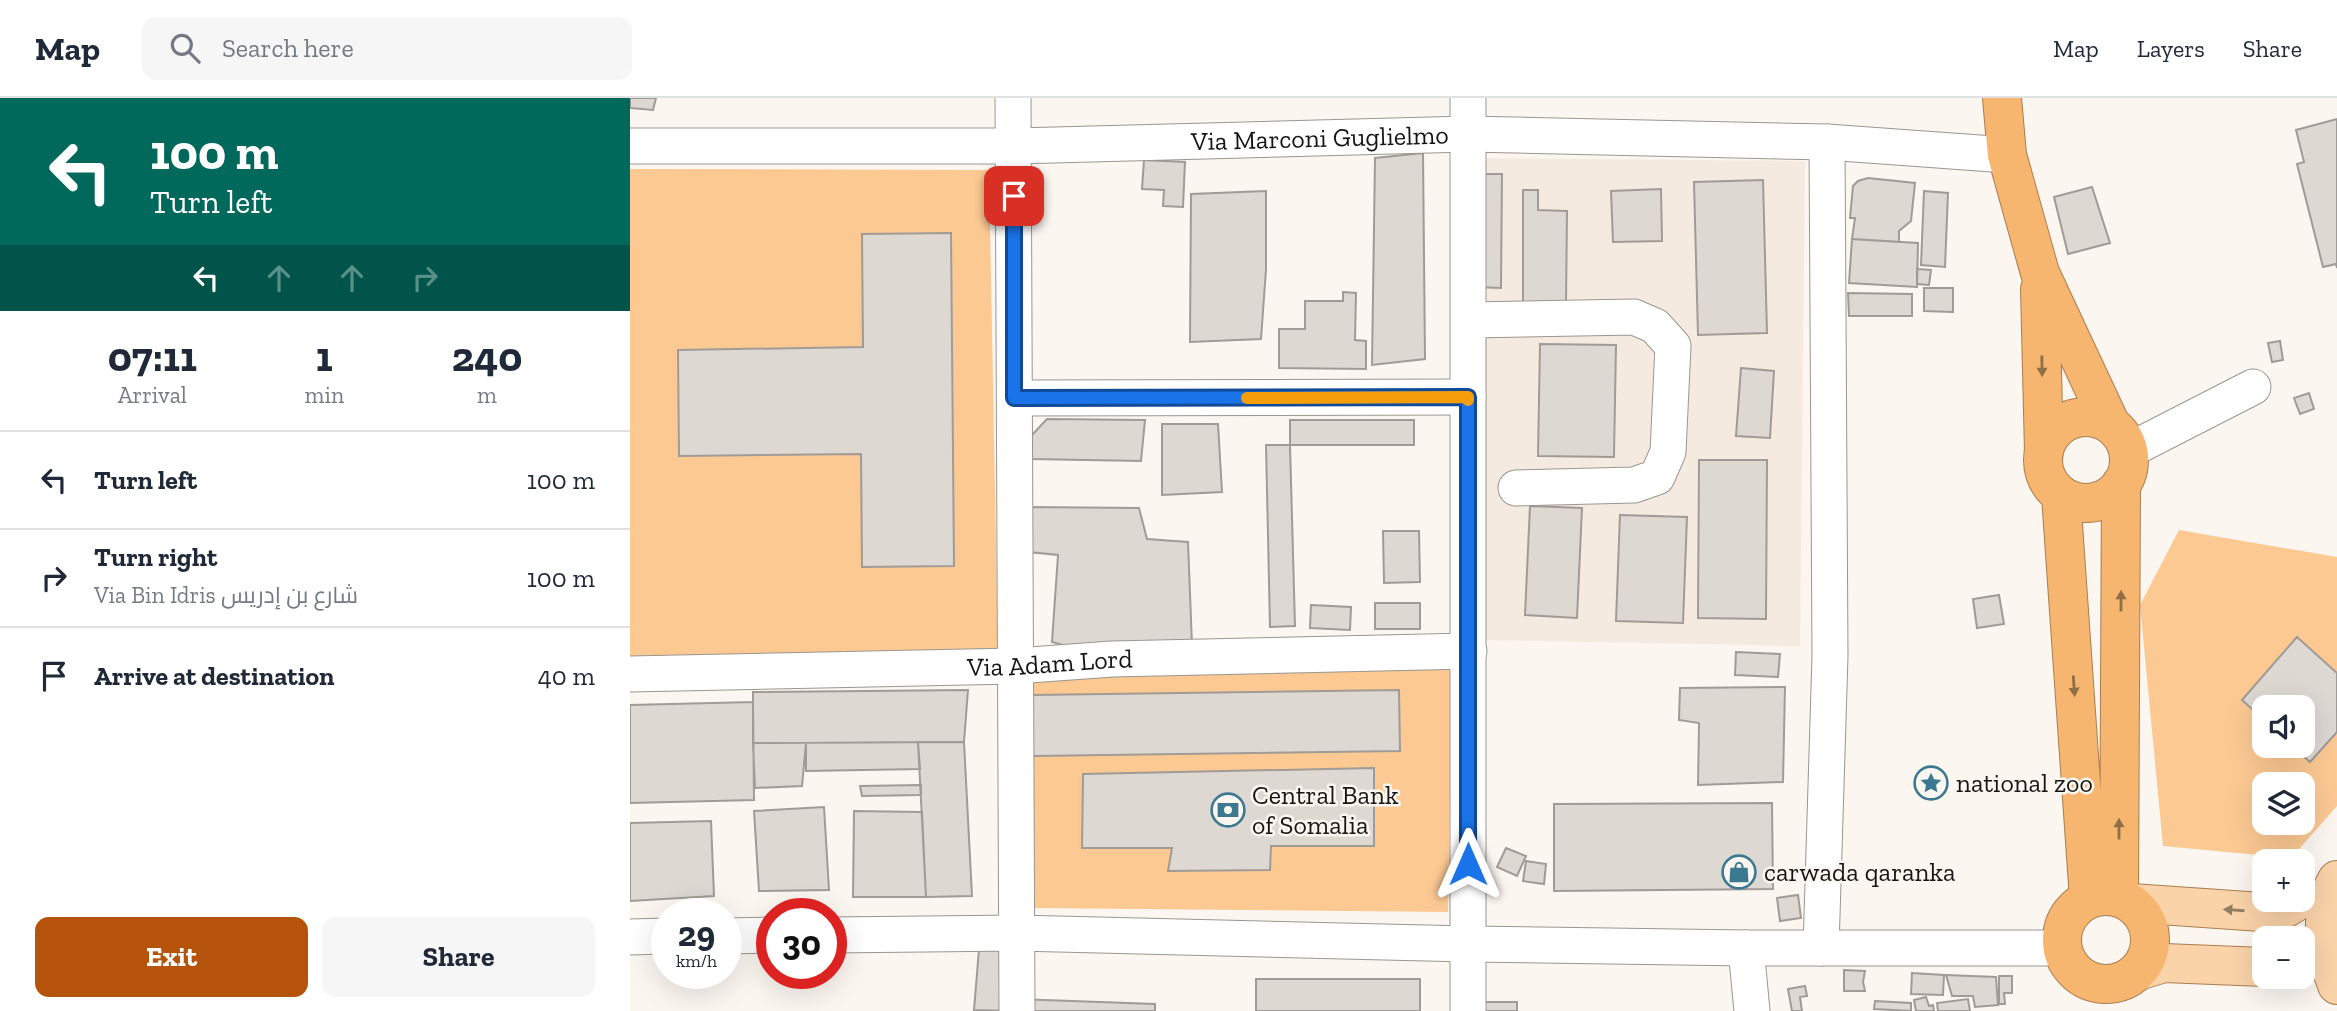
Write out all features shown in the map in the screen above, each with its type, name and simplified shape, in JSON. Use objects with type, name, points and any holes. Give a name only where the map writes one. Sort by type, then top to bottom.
[{"type":"highway","points":[[2002,98],[2007,155],[2040,273],[2120,454],[2113,900]]},
{"type":"highway","points":[[2040,273],[2044,452],[2046,476],[2061,496],[2073,502],[2087,503],[2112,494],[2120,454],[2098,419],[2084,417],[2070,420],[2053,433],[2044,452]]},
{"type":"highway","points":[[2061,496],[2113,900]]},
{"type":"highway","points":[[2113,900],[2141,912],[2151,935],[2150,949],[2131,988],[2077,979],[2062,933],[2067,919],[2076,907],[2113,900]]},
{"type":"main road","points":[[2315,889],[2337,869]]},
{"type":"main road","points":[[2337,880],[2328,903],[2325,923],[2327,954],[2337,985]]},
{"type":"main road","points":[[2113,900],[2252,911]]},
{"type":"main road","points":[[2131,988],[2164,963],[2252,967]]},
{"type":"main road","points":[[2315,984],[2337,997]]},
{"type":"street","points":[[1013,98],[1017,1011]]},
{"type":"street","points":[[1468,98],[1468,1011]]},
{"type":"street","name":"Via Marconi Guglielmo","points":[[630,146],[1014,146],[1468,134],[1827,142],[2007,155]]},
{"type":"street","points":[[1822,948],[1830,656],[1827,142]]},
{"type":"street","points":[[1469,320],[1634,317],[1655,326],[1673,346],[1668,452],[1657,477],[1634,485],[1516,488]]},
{"type":"street","points":[[2120,454],[2253,387]]},
{"type":"street","points":[[1014,398],[1468,397]]},
{"type":"street","name":"Via Adam Lord","points":[[630,674],[1015,666],[1112,659],[1469,651]]},
{"type":"street","points":[[847,935],[1017,933],[1468,944],[1822,948],[2077,979]]},
{"type":"street","points":[[630,937],[651,936]]},
{"type":"street","points":[[1746,948],[1752,1011]]},
{"type":"shaded area","points":[[1474,158],[1805,161],[1800,646],[1482,640]]},
{"type":"shaded area","points":[[630,169],[989,170],[998,653],[630,661]],"holes":[[[950,233],[861,454],[680,456],[678,350],[863,347],[862,235]]]},
{"type":"shaded area","points":[[2179,530],[2337,557],[2337,673],[2297,637],[2242,700],[2252,709],[2252,758],[2306,758],[2310,761],[2337,732],[2337,806],[2315,831],[2315,772],[2252,772],[2252,835],[2311,835],[2299,849],[2252,849],[2252,854],[2163,846],[2140,605]]},
{"type":"shaded area","points":[[1452,667],[1448,912],[1030,908],[1023,677]]},
{"type":"building","points":[[630,98],[656,98],[653,110],[630,108]]},
{"type":"building","points":[[2337,119],[2337,268],[2336,264],[2323,267],[2297,164],[2304,162],[2296,130]]},
{"type":"building","points":[[1423,153],[1425,359],[1372,365],[1375,158]]},
{"type":"building","points":[[1144,160],[1185,162],[1183,207],[1163,206],[1164,190],[1142,189]]},
{"type":"building","points":[[1483,174],[1502,174],[1501,288],[1474,287]]},
{"type":"building","points":[[1868,178],[1915,183],[1911,221],[1899,231],[1899,242],[1852,239],[1855,218],[1850,218],[1853,186]]},
{"type":"building","points":[[1763,180],[1767,333],[1698,335],[1694,182]]},
{"type":"building","points":[[2092,187],[2110,243],[2068,254],[2054,197]]},
{"type":"building","points":[[1661,189],[1662,241],[1613,242],[1611,191]]},
{"type":"building","points":[[1523,190],[1538,190],[1538,210],[1567,211],[1566,306],[1523,308]]},
{"type":"building","points":[[1266,191],[1266,269],[1261,339],[1190,342],[1191,194]]},
{"type":"building","points":[[1924,191],[1948,193],[1945,267],[1921,265]]},
{"type":"building","points":[[951,233],[954,566],[862,567],[861,454],[679,456],[678,350],[863,347],[862,234]]},
{"type":"building","points":[[1852,239],[1918,243],[1917,287],[1849,283]]},
{"type":"building","points":[[1917,269],[1931,270],[1929,285],[1917,284]]},
{"type":"building","points":[[1924,288],[1953,288],[1953,312],[1924,311]]},
{"type":"building","points":[[1343,292],[1356,293],[1355,340],[1366,341],[1366,369],[1279,368],[1279,329],[1305,329],[1305,301],[1343,301]]},
{"type":"building","points":[[1848,293],[1912,294],[1912,316],[1849,316]]},
{"type":"building","points":[[2280,341],[2283,360],[2272,362],[2268,343]]},
{"type":"building","points":[[1540,344],[1616,345],[1614,457],[1538,456]]},
{"type":"building","points":[[1741,368],[1774,371],[1770,438],[1736,436]]},
{"type":"building","points":[[2309,393],[2314,409],[2300,414],[2294,398]]},
{"type":"building","points":[[1047,419],[1145,420],[1141,461],[1031,459],[1032,435]]},
{"type":"building","points":[[1290,420],[1414,420],[1414,445],[1290,445]]},
{"type":"building","points":[[1162,424],[1218,424],[1222,492],[1162,495]]},
{"type":"building","points":[[1266,445],[1290,445],[1295,626],[1270,627]]},
{"type":"building","points":[[1699,460],[1767,460],[1766,619],[1698,618]]},
{"type":"building","points":[[1530,506],[1582,508],[1577,618],[1525,615]]},
{"type":"building","points":[[1028,507],[1139,508],[1147,539],[1188,542],[1192,645],[1070,647],[1052,642],[1058,555],[1029,552]]},
{"type":"building","points":[[1620,515],[1687,517],[1683,623],[1616,621]]},
{"type":"building","points":[[1383,531],[1419,531],[1420,582],[1384,583]]},
{"type":"building","points":[[1999,595],[2004,624],[1977,628],[1973,599]]},
{"type":"building","points":[[1375,603],[1420,603],[1420,629],[1375,629]]},
{"type":"building","points":[[1311,605],[1351,607],[1350,630],[1310,628]]},
{"type":"building","points":[[2297,637],[2337,673],[2337,732],[2315,756],[2315,695],[2252,695],[2252,709],[2242,700]]},
{"type":"building","points":[[1736,652],[1780,654],[1778,677],[1735,675]]},
{"type":"building","points":[[1785,687],[1783,782],[1698,785],[1699,723],[1679,720],[1680,688]]},
{"type":"building","points":[[968,690],[964,742],[753,743],[753,692]]},
{"type":"building","name":"Central Bank of Somalia","points":[[1399,690],[1400,751],[1033,756],[1033,695]]},
{"type":"building","points":[[753,702],[754,800],[630,803],[630,705]]},
{"type":"building","points":[[918,742],[964,742],[972,896],[926,897]]},
{"type":"building","points":[[918,742],[920,769],[806,771],[806,743]]},
{"type":"building","points":[[753,743],[806,743],[802,786],[755,788]]},
{"type":"building","name":"Central Bank of Somalia","points":[[1374,768],[1374,846],[1271,846],[1270,870],[1168,871],[1172,848],[1082,848],[1083,774]]},
{"type":"building","points":[[921,785],[921,795],[862,796],[860,786]]},
{"type":"building","points":[[1772,803],[1773,889],[1554,891],[1554,804]]},
{"type":"building","points":[[824,807],[829,890],[759,891],[754,811]]},
{"type":"building","points":[[854,811],[922,812],[926,897],[853,897]]},
{"type":"building","points":[[711,821],[714,896],[630,901],[630,823]]},
{"type":"building","points":[[1506,848],[1526,856],[1517,876],[1497,867]]},
{"type":"building","points":[[1526,861],[1546,864],[1544,884],[1523,881]]},
{"type":"building","points":[[1798,895],[1801,918],[1780,921],[1777,898]]},
{"type":"building","points":[[979,949],[1012,951],[1012,1011],[974,1010]]},
{"type":"building","points":[[1844,970],[1865,971],[1865,991],[1844,991]]},
{"type":"building","points":[[1912,973],[1944,975],[1943,995],[1911,994]]},
{"type":"building","points":[[1946,975],[1996,977],[1998,1005],[1975,1007],[1973,996],[1952,996]]},
{"type":"building","points":[[1999,976],[2012,976],[2012,993],[2004,993],[2005,1004],[1999,1004]]},
{"type":"building","points":[[1256,979],[1420,979],[1420,1011],[1256,1011]]},
{"type":"building","points":[[1805,986],[1807,996],[1800,997],[1802,1011],[1792,1011],[1788,989]]},
{"type":"building","points":[[1926,997],[1929,1006],[1933,1005],[1934,1011],[1916,1011],[1914,1000]]},
{"type":"building","points":[[1015,999],[1155,1004],[1155,1011],[1015,1011]]},
{"type":"building","points":[[1968,999],[1970,1011],[1938,1011],[1937,1003]]},
{"type":"building","points":[[1875,1001],[1911,1003],[1911,1011],[1874,1009]]},
{"type":"building","points":[[1484,1002],[1517,1002],[1517,1011],[1484,1011]]},
{"type":"slow traffic","points":[[1247,398],[1468,397],[1468,400]]},
{"type":"place","name":"national zoo","points":[[1931,783]]},
{"type":"place","name":"Central Bank of Somalia","points":[[1228,810]]},
{"type":"place","name":"carwada qaranka","points":[[1739,872]]},
{"type":"route","points":[[1014,196],[1014,398],[1468,397],[1468,864]]}]
